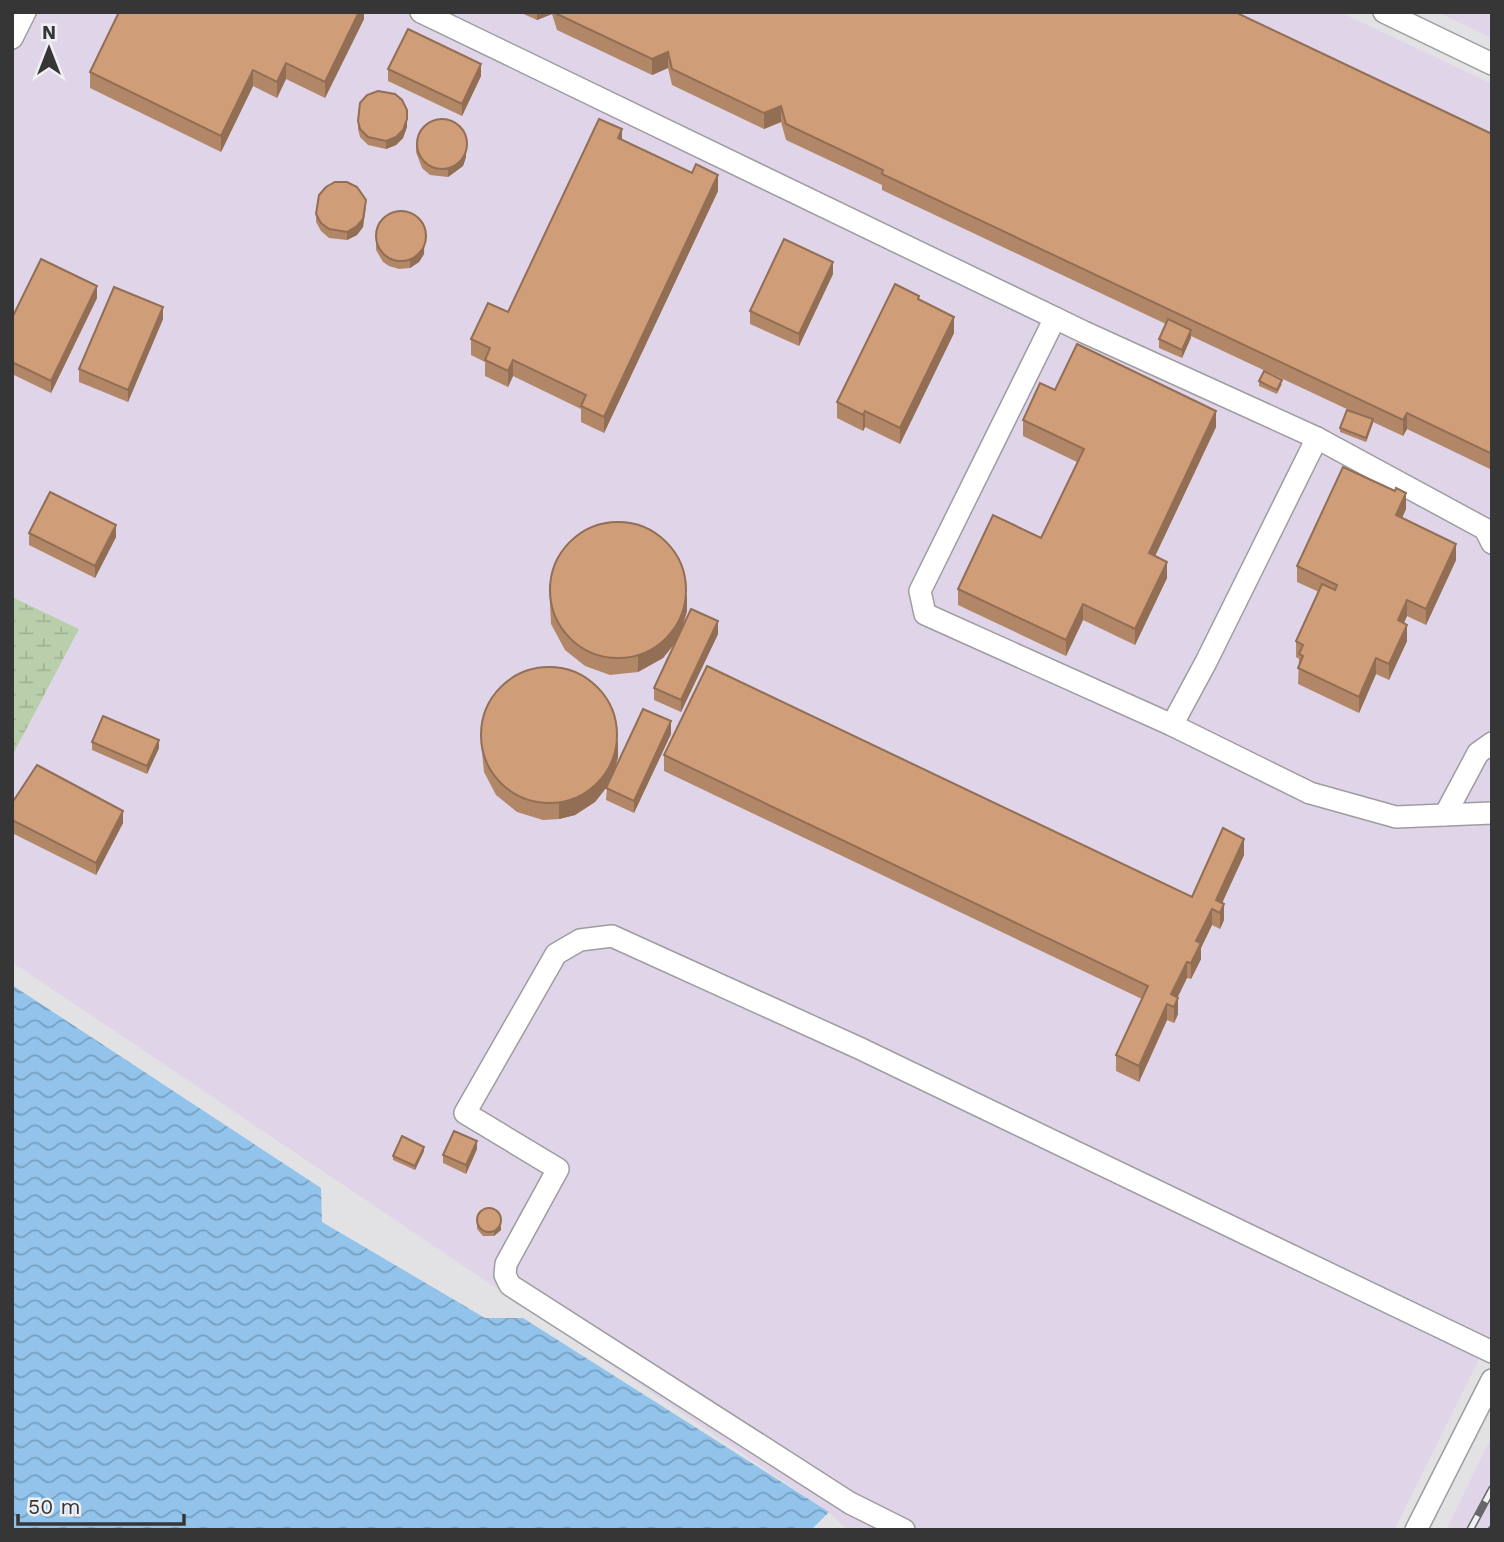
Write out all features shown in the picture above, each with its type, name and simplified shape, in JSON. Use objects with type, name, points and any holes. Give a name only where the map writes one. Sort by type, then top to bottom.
[{"type":"street","points":[[12,38],[25,12]]},
{"type":"street","points":[[421,12],[1055,318],[1317,438],[1485,529],[1492,543]]},
{"type":"street","points":[[1384,12],[1492,64]]},
{"type":"street","points":[[1055,318],[920,591],[925,614],[1172,725],[1310,793],[1395,817],[1492,813]]},
{"type":"street","points":[[1172,725],[1317,438]]},
{"type":"street","points":[[1445,815],[1478,753],[1492,743]]},
{"type":"street","points":[[904,1530],[850,1503],[510,1285],[505,1275],[506,1264],[558,1169],[465,1113],[556,954],[580,940],[612,936],[859,1048],[1492,1352]]},
{"type":"street","points":[[1416,1530],[1486,1405],[1492,1380]]},
{"type":"shaded area","points":[[12,12],[1340,12],[1492,84],[1492,1333],[1394,1530],[847,1530],[829,1512],[12,962],[12,756],[79,629],[12,597]]},
{"type":"shaded area","points":[[1437,12],[1492,12],[1492,38]]},
{"type":"shaded area","points":[[1492,1436],[1492,1530],[1446,1530]]},
{"type":"green space","points":[[12,597],[79,629],[12,756]]},
{"type":"water","points":[[12,985],[321,1188],[322,1222],[485,1318],[523,1318],[829,1512],[811,1530],[12,1530]]},
{"type":"building","points":[[119,12],[359,12],[325,82],[286,63],[277,82],[253,70],[221,136],[90,72]]},
{"type":"building","points":[[557,12],[1235,12],[1492,134],[1492,454],[1407,413],[1403,420],[882,174],[883,170],[786,124],[781,106],[764,113],[672,69],[668,52],[652,59]]},
{"type":"building","points":[[408,29],[481,64],[462,104],[388,69]]},
{"type":"building","points":[[378,91],[395,94],[407,110],[403,130],[386,141],[368,137],[360,129],[358,121],[360,103],[367,95]]},
{"type":"building","points":[[442,119],[460,126],[467,144],[460,162],[442,169],[424,162],[417,144],[424,126]]},
{"type":"building","points":[[599,119],[622,129],[618,138],[692,173],[696,164],[718,175],[604,417],[581,406],[586,395],[513,360],[508,371],[485,360],[490,348],[471,339],[488,303],[508,312]]},
{"type":"building","points":[[335,182],[347,182],[357,187],[366,200],[363,219],[347,232],[329,229],[321,223],[316,214],[319,195]]},
{"type":"building","points":[[401,211],[419,218],[426,236],[419,254],[401,261],[383,254],[376,236],[383,218]]},
{"type":"building","points":[[784,239],[833,262],[799,334],[750,311]]},
{"type":"building","points":[[41,259],[97,286],[51,381],[12,362],[12,318]]},
{"type":"building","points":[[895,284],[954,317],[900,428],[865,411],[863,415],[837,402]]},
{"type":"building","points":[[114,287],[163,307],[128,390],[79,369]]},
{"type":"building","points":[[1168,319],[1191,330],[1182,350],[1159,339]]},
{"type":"building","points":[[1077,344],[1216,411],[1149,553],[1167,562],[1135,629],[1083,604],[1066,640],[958,589],[993,515],[1041,538],[1084,449],[1023,420],[1040,383],[1055,390]]},
{"type":"building","points":[[1264,371],[1282,380],[1277,390],[1259,381]]},
{"type":"building","points":[[1347,410],[1373,419],[1366,438],[1340,428]]},
{"type":"building","points":[[1343,467],[1395,491],[1396,488],[1406,493],[1396,515],[1456,544],[1426,609],[1407,600],[1398,620],[1407,625],[1389,664],[1376,658],[1359,697],[1298,668],[1303,656],[1299,654],[1303,645],[1296,641],[1322,584],[1335,590],[1337,585],[1297,566]]},
{"type":"building","points":[[50,492],[116,525],[95,566],[29,533]]},
{"type":"building","points":[[618,522],[644,527],[666,542],[681,564],[686,590],[681,616],[666,638],[644,653],[618,658],[592,653],[570,638],[555,616],[550,590],[555,564],[570,542],[592,527]]},
{"type":"building","points":[[691,609],[718,621],[681,700],[654,688]]},
{"type":"building","points":[[707,666],[1192,897],[1223,828],[1244,839],[1216,900],[1224,904],[1220,913],[1212,909],[1196,941],[1201,943],[1191,963],[1187,962],[1171,994],[1178,998],[1174,1007],[1167,1004],[1139,1066],[1116,1055],[1148,986],[664,755]]},
{"type":"building","points":[[549,667],[575,672],[597,687],[612,709],[617,735],[612,761],[597,783],[575,798],[549,803],[523,798],[501,783],[486,761],[481,735],[486,709],[501,687],[523,672]]},
{"type":"building","points":[[643,709],[671,721],[634,801],[606,788]]},
{"type":"building","points":[[103,716],[159,740],[147,766],[92,742]]},
{"type":"building","points":[[37,765],[123,811],[96,863],[12,820],[12,803]]},
{"type":"building","points":[[454,1131],[477,1141],[466,1165],[443,1155]]},
{"type":"building","points":[[402,1136],[424,1147],[415,1166],[393,1156]]},
{"type":"building","points":[[489,1208],[498,1211],[501,1220],[498,1229],[489,1232],[480,1229],[477,1220],[480,1211]]},
{"type":"railway","points":[[1470,1530],[1492,1489]]}]
